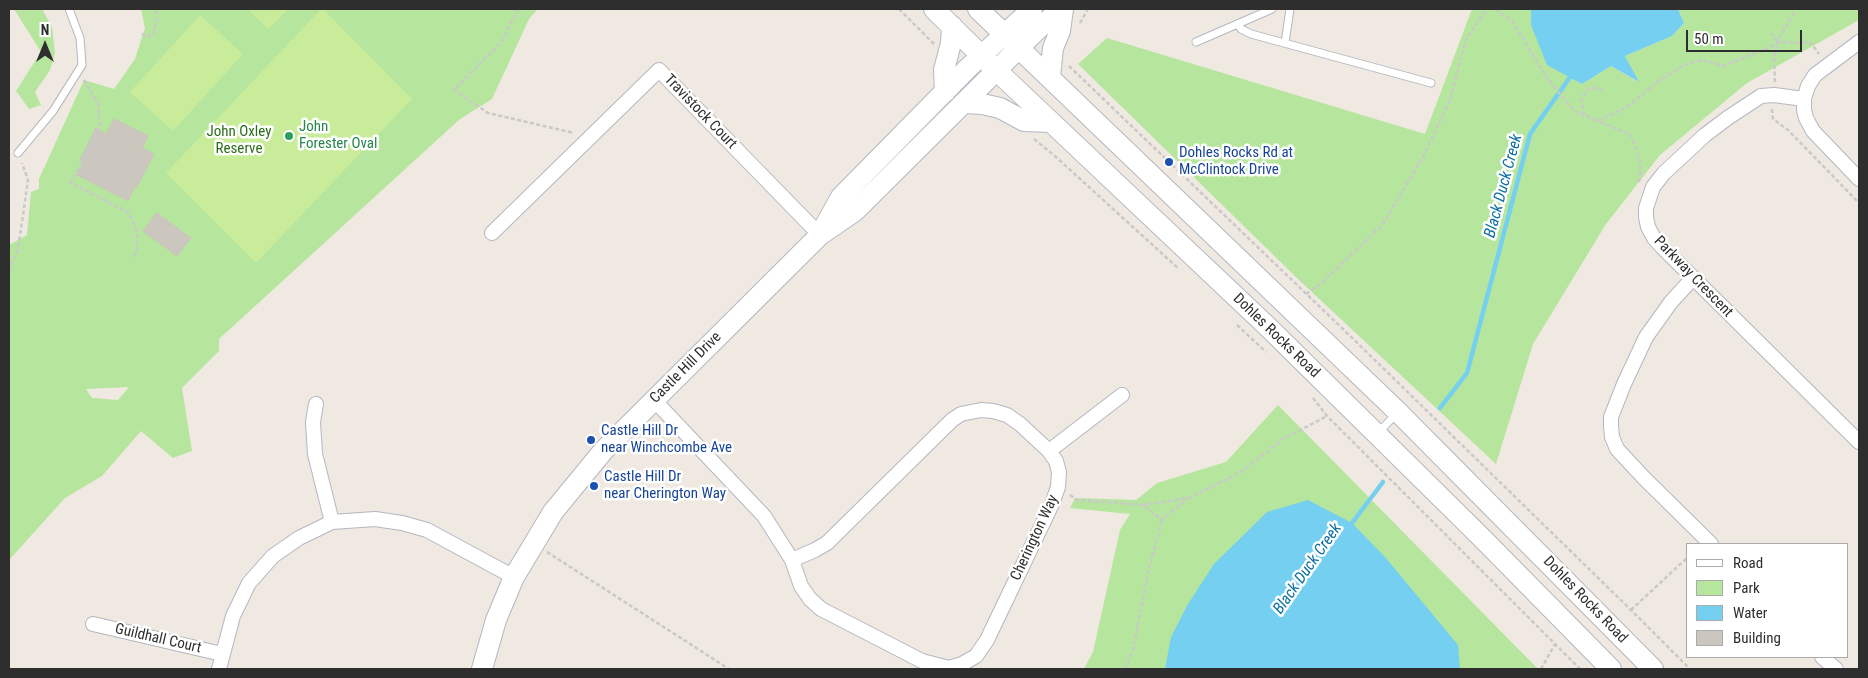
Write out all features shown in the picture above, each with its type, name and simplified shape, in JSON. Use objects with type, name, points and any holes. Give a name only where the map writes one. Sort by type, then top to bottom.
[{"type":"main road","name":"Dohles Rocks Road","points":[[934,9],[1262,321],[1611,669]]},
{"type":"main road","name":"Dohles Rocks Road","points":[[978,9],[1398,412],[1653,669]]},
{"type":"main road","name":"Castle Hill Drive","points":[[820,235],[841,197],[981,55],[1032,9]]},
{"type":"main road","points":[[1050,77],[1054,48],[1060,31],[1062,9]]},
{"type":"main road","name":"Castle Hill Drive","points":[[482,669],[496,620],[514,577],[533,543],[573,486],[604,450],[820,235],[855,211],[1038,29],[1062,9]]},
{"type":"main road","points":[[945,92],[944,70],[951,44],[952,26]]},
{"type":"main road","points":[[964,103],[1000,108],[1024,121],[1051,122]]},
{"type":"street","points":[[1859,42],[1815,75],[1808,86],[1804,99],[1804,110],[1809,125],[1859,179]]},
{"type":"street","name":"Travistock Court","points":[[492,233],[592,138],[659,70],[820,235]]},
{"type":"street","name":"Parkway Crescent","points":[[1804,99],[1774,95],[1761,96],[1705,135],[1664,173],[1653,187],[1646,208],[1648,228],[1654,238],[1693,278],[1859,442]]},
{"type":"street","points":[[1693,278],[1667,307],[1646,337],[1624,384],[1612,417],[1611,426],[1616,449],[1710,543]]},
{"type":"street","points":[[1049,451],[1122,395]]},
{"type":"street","name":"Cherington Way","points":[[654,400],[764,516],[792,560],[801,586],[810,599],[822,609],[922,661],[950,668],[976,656],[987,640],[1052,504],[1058,487],[1059,472],[1056,461],[1049,451],[1020,424],[1007,415],[981,410],[961,414],[952,420],[827,543],[792,560]]},
{"type":"street","points":[[316,404],[313,422],[315,454],[332,522]]},
{"type":"street","points":[[219,669],[234,616],[249,583],[273,556],[299,538],[332,522],[375,519],[402,522],[426,530],[514,577]]},
{"type":"street","name":"Guildhall Court","points":[[94,624],[222,654]]},
{"type":"street","points":[[1823,658],[1836,669]]},
{"type":"lane","points":[[18,153],[53,111],[82,65],[80,38],[70,9]]},
{"type":"lane","points":[[1196,42],[1272,9]]},
{"type":"lane","points":[[1285,43],[1290,9]]},
{"type":"lane","points":[[1238,24],[1241,29],[1251,34],[1431,83]]},
{"type":"lane","points":[[1377,434],[1398,412]]},
{"type":"path","points":[[142,34],[149,36],[154,34],[157,17],[156,9]]},
{"type":"path","points":[[518,9],[503,40],[454,90],[488,113],[592,138]]},
{"type":"path","points":[[899,9],[931,40],[935,48]]},
{"type":"path","points":[[1306,294],[1324,281],[1383,224],[1424,156],[1450,100],[1466,39],[1487,9]]},
{"type":"path","points":[[1496,9],[1513,22],[1547,78],[1574,111],[1631,135],[1641,162],[1638,190]]},
{"type":"path","points":[[1775,82],[1774,58],[1778,42],[1795,9]]},
{"type":"path","points":[[1771,33],[1778,42]]},
{"type":"path","points":[[1598,121],[1627,107],[1657,82],[1684,66],[1703,60],[1723,66],[1778,42],[1810,43],[1828,65]]},
{"type":"path","points":[[1068,64],[1073,71],[1187,177],[1690,669]]},
{"type":"path","points":[[78,72],[98,104],[100,126],[71,183],[129,213],[137,231],[138,250],[133,260]]},
{"type":"path","points":[[1584,115],[1580,100],[1587,90],[1592,88],[1602,89]]},
{"type":"path","points":[[1032,138],[1056,157],[1185,275]]},
{"type":"path","points":[[9,271],[16,252],[21,229],[28,180],[18,153]]},
{"type":"path","points":[[1234,322],[1269,355]]},
{"type":"path","points":[[1312,398],[1327,416],[1580,669]]},
{"type":"path","points":[[1125,669],[1133,652],[1147,577],[1162,520],[1188,498],[1240,473],[1283,439],[1327,416]]},
{"type":"path","points":[[1058,487],[1077,500],[1143,505],[1188,498]]},
{"type":"path","points":[[1143,505],[1162,520]]},
{"type":"path","points":[[533,543],[729,669]]},
{"type":"path","points":[[1631,610],[1686,559]]},
{"type":"path","points":[[1541,669],[1555,644]]},
{"type":"green space","points":[[14,9],[42,9],[52,27],[55,53],[50,70],[35,92],[41,105],[29,109],[16,91],[41,52]]},
{"type":"green space","name":"John Oxley Reserve","points":[[141,9],[538,9],[529,19],[492,99],[460,119],[219,339],[219,351],[182,388],[192,451],[173,458],[141,431],[102,476],[65,498],[9,560],[9,245],[27,235],[31,192],[39,189],[39,179],[84,80],[114,89],[135,59],[145,28]],"holes":[[[129,387],[118,400],[92,398],[86,389]]]},
{"type":"green space","points":[[248,9],[289,9],[268,29]]},
{"type":"green space","name":"John Forester Oval","points":[[321,9],[412,99],[256,263],[166,173]]},
{"type":"green space","points":[[1472,9],[1531,9],[1531,25],[1582,84],[1611,66],[1638,82],[1625,56],[1672,36],[1684,23],[1678,9],[1859,9],[1859,20],[1747,83],[1660,155],[1606,224],[1533,344],[1496,464],[1299,280],[1078,64],[1107,38],[1425,134]]},
{"type":"green space","points":[[200,15],[243,54],[173,131],[130,92]]},
{"type":"green space","points":[[1278,405],[1538,669],[1084,669],[1093,652],[1120,530],[1130,514],[1070,508],[1075,498],[1136,500],[1157,483],[1226,462]]},
{"type":"water","points":[[1531,9],[1678,9],[1684,23],[1672,36],[1625,56],[1639,82],[1611,66],[1582,84],[1547,65],[1531,25]]},
{"type":"water","points":[[1308,500],[1352,523],[1385,557],[1458,645],[1460,669],[1165,669],[1171,637],[1188,604],[1214,564],[1267,512]]},
{"type":"building","points":[[114,119],[148,136],[142,148],[154,154],[128,201],[77,175],[84,162],[80,160],[96,128],[106,134]]},
{"type":"building","points":[[157,213],[191,238],[177,256],[143,231]]},
{"type":"waterway","name":"Black Duck Creek","points":[[1440,408],[1467,373],[1530,134],[1573,73]]},
{"type":"waterway","name":"Black Duck Creek","points":[[1349,527],[1383,482]]},
{"type":"place","name":"John Forester Oval","points":[[289,136]]},
{"type":"place","name":"Dohles Rocks Rd at McClintock Drive","points":[[1169,162]]},
{"type":"place","name":"Castle Hill Dr near Winchcombe Ave","points":[[591,440]]},
{"type":"place","name":"Castle Hill Dr near Cherington Way","points":[[594,486]]}]
